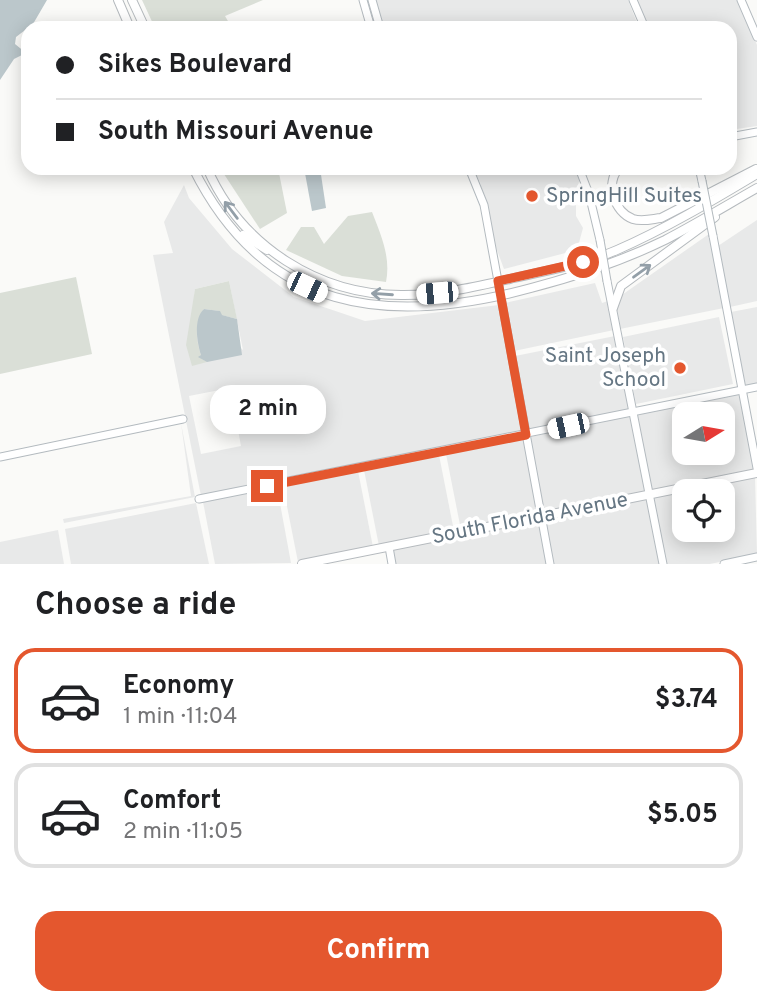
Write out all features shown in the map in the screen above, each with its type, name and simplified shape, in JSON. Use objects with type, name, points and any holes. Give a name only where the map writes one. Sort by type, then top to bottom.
[{"type":"main road","points":[[118,0],[127,21]]},
{"type":"main road","points":[[132,0],[142,21]]},
{"type":"main road","points":[[211,175],[227,207],[246,229],[272,251],[304,272],[329,284],[375,294],[406,296],[498,281],[583,262],[617,250],[757,172]]},
{"type":"main road","points":[[616,175],[611,186],[615,202],[632,219],[646,221],[661,218],[757,172]]},
{"type":"main road","points":[[197,175],[215,209],[266,262],[321,293],[355,304],[415,309],[501,296],[583,274],[665,240],[757,188]]},
{"type":"main road","points":[[613,308],[621,286],[742,196]]},
{"type":"main road","points":[[229,225],[259,247],[272,251]]},
{"type":"main road","points":[[266,262],[281,264],[324,285],[329,284]]},
{"type":"main road","name":"South Florida Avenue","points":[[302,564],[757,473]]},
{"type":"street","points":[[363,0],[369,21]]},
{"type":"street","points":[[372,0],[378,21]]},
{"type":"street","points":[[632,0],[642,21]]},
{"type":"street","points":[[741,0],[757,37]]},
{"type":"street","points":[[737,136],[757,132]]},
{"type":"street","points":[[472,175],[484,205],[550,564]]},
{"type":"street","points":[[582,175],[600,240],[663,564]]},
{"type":"street","points":[[701,175],[757,468]]},
{"type":"street","points":[[199,499],[757,387]]},
{"type":"street","points":[[0,457],[183,419]]},
{"type":"street","points":[[389,547],[392,564]]},
{"type":"street","points":[[724,564],[757,557]]},
{"type":"shaded area","points":[[0,0],[47,0],[35,21],[21,21],[21,33],[16,37],[15,44],[21,49],[21,56],[14,59],[0,80]]},
{"type":"shaded area","points":[[142,0],[263,0],[225,16],[228,21],[152,21]]},
{"type":"shaded area","points":[[376,0],[628,0],[636,21],[381,21]]},
{"type":"shaded area","points":[[636,0],[738,0],[757,45],[757,126],[737,129],[737,21],[645,21]]},
{"type":"shaded area","points":[[225,175],[279,175],[287,213],[260,229]]},
{"type":"shaded area","points":[[305,175],[321,175],[326,208],[312,211]]},
{"type":"shaded area","points":[[476,175],[578,175],[576,216],[583,228],[577,250],[504,269],[494,242]]},
{"type":"shaded area","points":[[184,185],[189,198],[232,249],[294,297],[365,321],[499,305],[523,433],[201,496],[153,255],[173,253],[164,222]],"holes":[[[229,281],[243,350],[194,303],[195,289]],[[230,388],[241,446],[201,454],[189,396]]]},
{"type":"shaded area","points":[[372,212],[386,255],[386,282],[342,276],[286,250],[301,227],[314,227],[324,244],[348,216]]},
{"type":"shaded area","points":[[757,220],[757,301],[730,307],[718,246]]},
{"type":"shaded area","points":[[709,234],[724,308],[620,329],[616,308],[619,297]]},
{"type":"shaded area","points":[[76,277],[92,354],[0,374],[0,293]]},
{"type":"shaded area","points":[[229,281],[237,319],[221,315],[219,311],[204,309],[197,325],[197,337],[201,355],[199,357],[207,362],[192,366],[186,345],[195,289]]},
{"type":"shaded area","points":[[595,283],[602,303],[608,301],[614,330],[514,351],[505,303]]},
{"type":"shaded area","points":[[757,307],[757,384],[746,387],[731,312]]},
{"type":"shaded area","points":[[204,309],[220,311],[222,315],[237,319],[242,355],[207,362],[198,357],[201,355],[197,325]]},
{"type":"shaded area","name":"Saint Joseph School","points":[[719,317],[733,384],[636,404],[623,337]]},
{"type":"shaded area","points":[[615,336],[629,410],[529,431],[515,356]]},
{"type":"shaded area","points":[[741,394],[754,471],[715,479],[672,479],[672,488],[652,492],[637,415],[672,408],[672,466],[735,466],[735,402],[701,402]]},
{"type":"shaded area","points":[[631,416],[646,493],[544,513],[530,437]]},
{"type":"shaded area","points":[[181,423],[195,497],[64,523],[63,519],[191,496]]},
{"type":"shaded area","points":[[524,438],[537,514],[461,530],[446,454]]},
{"type":"shaded area","points":[[439,455],[454,531],[379,546],[364,470]]},
{"type":"shaded area","points":[[358,471],[373,547],[298,562],[283,486]]},
{"type":"shaded area","points":[[755,476],[757,554],[710,564],[666,564],[653,497],[672,493],[672,542],[735,542],[735,480]]},
{"type":"shaded area","points":[[277,487],[291,563],[215,564],[203,502]]},
{"type":"shaded area","points":[[647,499],[660,564],[554,564],[545,518]]},
{"type":"shaded area","points":[[196,503],[209,564],[71,564],[65,529]]},
{"type":"shaded area","points":[[539,520],[547,564],[396,564],[392,549]]},
{"type":"shaded area","points":[[58,530],[64,564],[0,564],[0,542]]},
{"type":"place","name":"SpringHill Suites","points":[[532,196]]},
{"type":"place","name":"Saint Joseph School","points":[[680,368]]},
{"type":"route","points":[[267,486],[526,435],[498,281],[583,262]]}]
